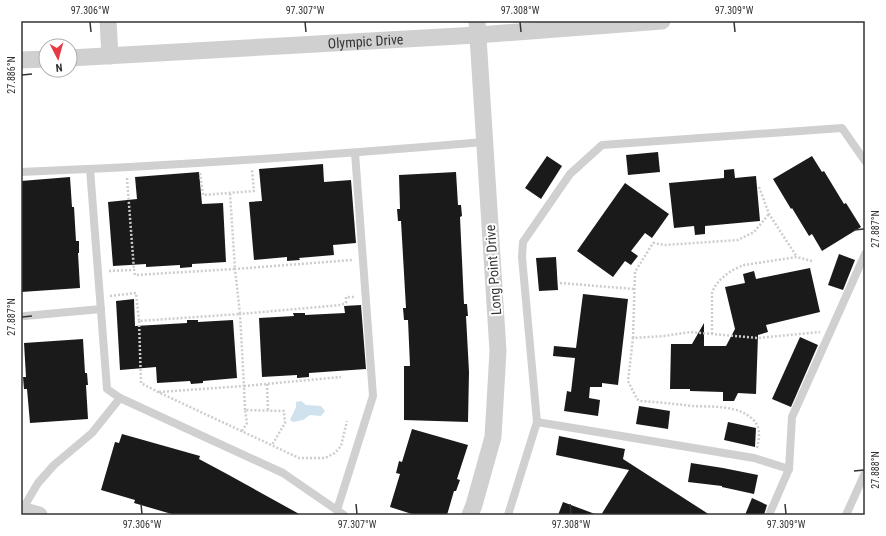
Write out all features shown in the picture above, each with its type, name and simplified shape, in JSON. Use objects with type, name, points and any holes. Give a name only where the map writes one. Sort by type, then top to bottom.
[{"type":"street","points":[[108,21],[110,56]]},
{"type":"street","name":"Olympic Drive","points":[[78,58],[477,28],[662,21]]},
{"type":"street","name":"Long Point Drive","points":[[470,515],[494,437],[498,352],[477,28]]},
{"type":"street","points":[[21,60],[38,59]]},
{"type":"street","points":[[21,510],[38,515]]},
{"type":"lane","points":[[508,515],[537,422],[522,257],[523,242],[570,174],[602,145],[842,128],[865,161]]},
{"type":"lane","points":[[21,172],[251,160],[484,142]]},
{"type":"lane","points":[[90,169],[107,388],[120,398],[283,473],[341,513],[373,396],[355,153]]},
{"type":"lane","points":[[769,515],[789,469],[792,416],[865,254]]},
{"type":"lane","points":[[25,316],[101,309]]},
{"type":"lane","points":[[21,510],[38,482],[54,465],[92,433],[120,398]]},
{"type":"lane","points":[[537,422],[754,458],[789,469]]},
{"type":"lane","points":[[847,515],[865,474]]},
{"type":"path","points":[[199,163],[203,195],[254,191],[251,160]]},
{"type":"path","points":[[126,167],[135,275],[363,259]]},
{"type":"path","points":[[759,187],[769,214],[797,257]]},
{"type":"path","points":[[230,193],[247,423],[242,431]]},
{"type":"path","points":[[754,458],[760,433],[758,426],[750,417],[741,412],[720,408],[640,401],[636,399],[628,381],[635,308],[635,272],[653,243],[665,245],[738,240],[754,232],[769,214]]},
{"type":"path","points":[[712,334],[712,293],[714,287],[722,278],[744,264],[797,257],[812,262]]},
{"type":"path","points":[[98,271],[134,270]]},
{"type":"path","points":[[560,283],[634,289]]},
{"type":"path","points":[[100,297],[136,293],[139,321],[141,382],[158,392],[299,458],[325,458],[335,453],[341,446],[347,421]]},
{"type":"path","points":[[139,321],[341,306],[346,304],[346,297],[365,297]]},
{"type":"path","points":[[633,338],[659,337],[690,332],[758,338],[810,332],[830,332]]},
{"type":"path","points":[[158,392],[341,377]]},
{"type":"path","points":[[267,384],[268,410]]},
{"type":"path","points":[[245,410],[284,411],[284,424],[272,445]]},
{"type":"water","points":[[301,401],[306,405],[321,406],[325,411],[321,416],[310,415],[303,420],[293,422],[290,420],[296,407],[296,402]]},
{"type":"building","points":[[658,152],[660,172],[628,175],[626,155]]},
{"type":"building","points":[[547,156],[562,166],[541,199],[525,188]]},
{"type":"building","points":[[812,156],[822,172],[824,171],[844,204],[846,203],[861,227],[822,251],[812,234],[809,236],[773,179]]},
{"type":"building","points":[[323,164],[324,182],[351,180],[356,243],[333,245],[334,255],[299,258],[300,260],[287,261],[287,257],[254,260],[249,202],[262,201],[259,169]]},
{"type":"building","points":[[734,169],[735,178],[756,176],[760,221],[705,226],[705,234],[695,235],[694,226],[674,228],[669,183],[724,178],[724,170]]},
{"type":"building","points":[[199,172],[202,204],[223,203],[226,262],[192,264],[192,267],[180,268],[180,265],[146,267],[146,264],[113,266],[108,202],[137,199],[135,177]]},
{"type":"building","points":[[456,172],[458,205],[461,205],[462,216],[460,217],[464,304],[467,304],[468,316],[466,316],[469,372],[468,422],[404,420],[404,366],[410,366],[408,320],[404,320],[403,308],[406,308],[401,221],[398,221],[397,209],[400,209],[399,175]]},
{"type":"building","points":[[70,177],[76,241],[79,241],[78,253],[80,288],[21,292],[21,181]]},
{"type":"building","points":[[625,183],[669,214],[652,238],[645,233],[631,251],[638,256],[631,265],[625,261],[613,277],[577,251]]},
{"type":"building","points":[[839,254],[855,260],[843,290],[828,285]]},
{"type":"building","points":[[556,257],[558,290],[539,291],[536,258]]},
{"type":"building","points":[[810,268],[820,312],[766,325],[768,332],[758,335],[756,394],[738,393],[734,401],[723,401],[723,392],[670,389],[671,344],[692,344],[704,323],[704,346],[726,346],[735,329],[725,287],[745,283],[743,274],[754,271],[756,279]]},
{"type":"building","points":[[583,294],[628,299],[618,385],[602,383],[602,387],[590,387],[589,398],[600,400],[598,416],[564,411],[567,391],[571,392],[575,358],[553,356],[554,346],[576,348]]},
{"type":"building","points":[[134,299],[135,326],[187,323],[187,320],[198,320],[198,322],[233,320],[237,378],[203,381],[203,383],[191,384],[190,381],[157,383],[156,367],[120,370],[116,301]]},
{"type":"building","points":[[361,305],[366,369],[309,373],[309,377],[297,378],[297,375],[262,377],[259,318],[294,316],[293,313],[305,313],[305,315],[345,313],[344,306]]},
{"type":"building","points":[[800,337],[818,345],[791,407],[772,399]]},
{"type":"building","points":[[83,339],[85,373],[87,373],[88,385],[86,385],[88,419],[30,423],[27,389],[24,389],[23,377],[26,377],[24,343]]},
{"type":"building","points":[[639,406],[670,411],[668,429],[636,424]]},
{"type":"building","points":[[728,422],[756,428],[755,447],[724,440]]},
{"type":"building","points":[[412,429],[468,445],[457,479],[460,480],[456,491],[454,491],[447,515],[415,515],[390,507],[400,474],[396,473],[399,461],[402,462]]},
{"type":"building","points":[[122,434],[200,456],[199,459],[301,515],[175,515],[134,503],[135,500],[101,490],[115,442],[119,443]]},
{"type":"building","points":[[559,436],[625,449],[623,459],[710,515],[601,515],[629,470],[556,455]]},
{"type":"building","points":[[691,463],[758,475],[754,494],[722,486],[688,482]]},
{"type":"building","points":[[752,498],[767,505],[764,515],[745,515]]},
{"type":"building","points":[[563,502],[595,514],[595,515],[558,515]]}]
